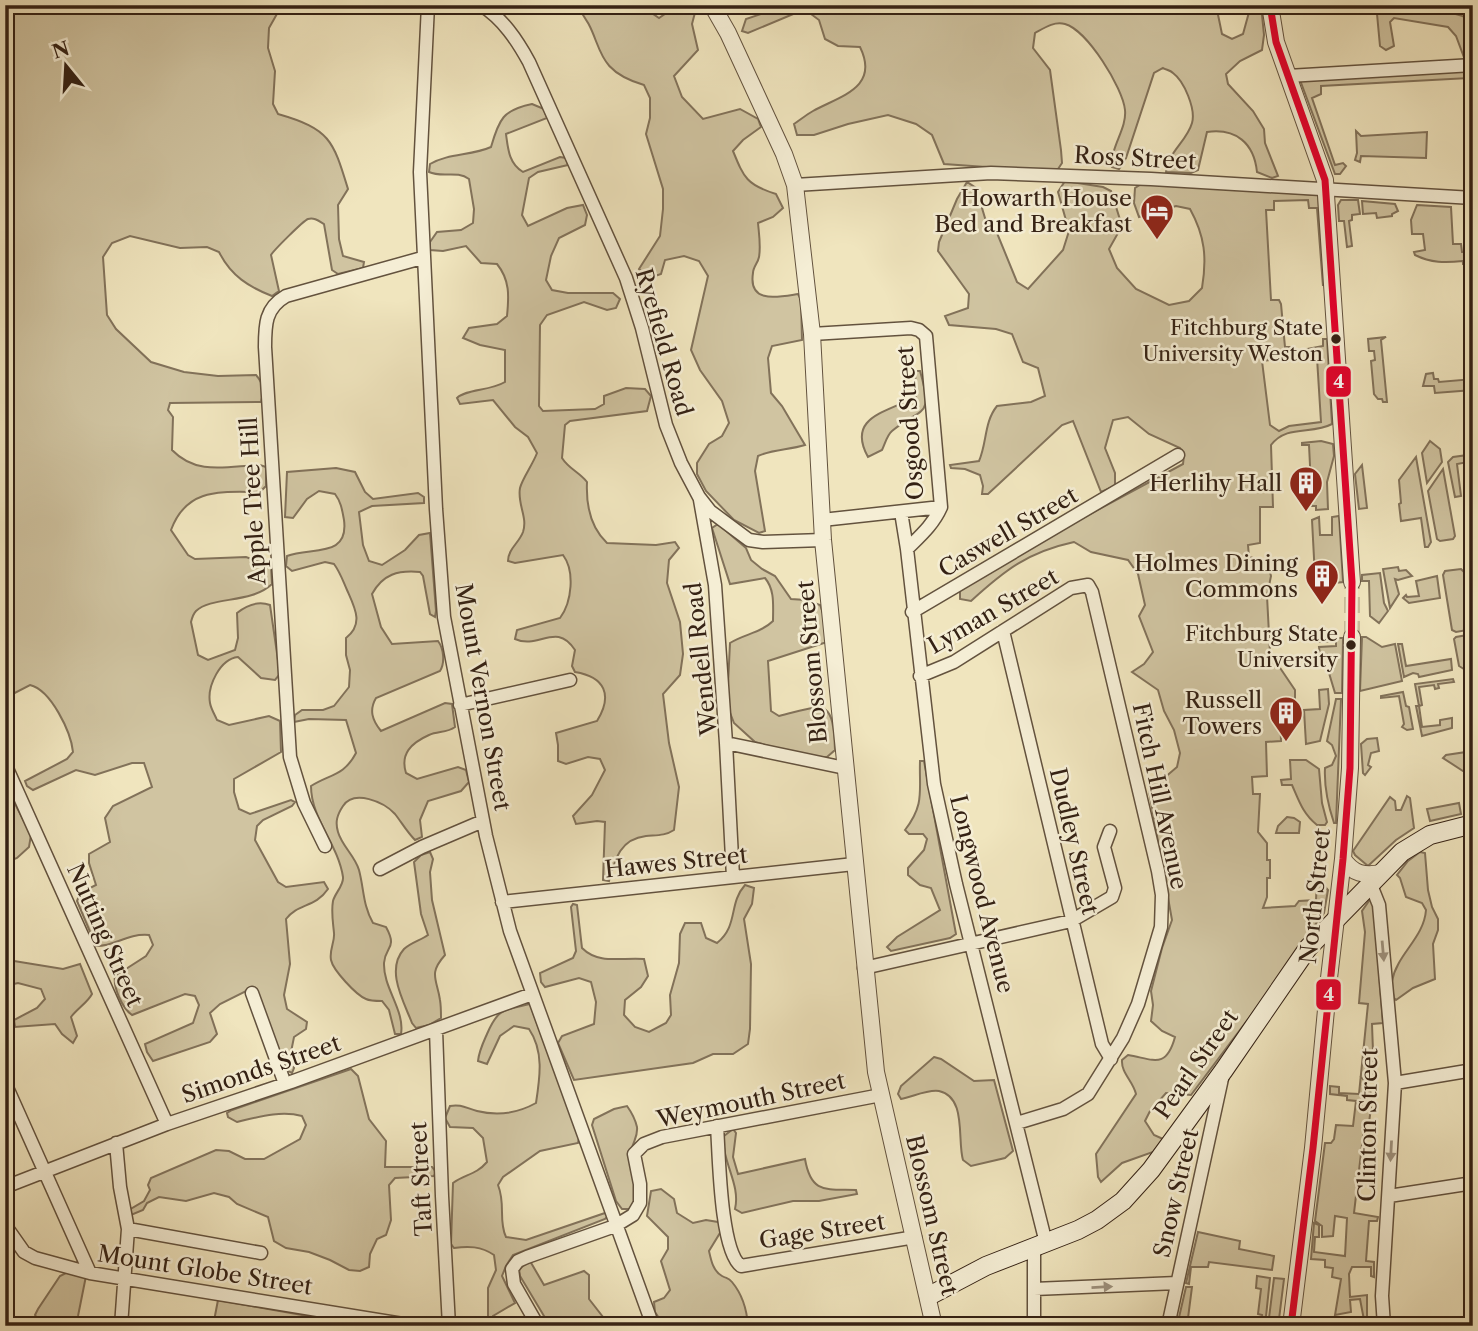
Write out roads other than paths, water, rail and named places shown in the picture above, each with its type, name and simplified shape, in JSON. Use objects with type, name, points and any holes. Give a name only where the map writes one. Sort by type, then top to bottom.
[{"type":"main road","name":"Pearl Street","points":[[929,1296],[986,1266],[1090,1224],[1129,1195],[1152,1170],[1297,962],[1337,918],[1416,842],[1430,835],[1472,824]]},
{"type":"street","name":"Mount Vernon Street","points":[[428,5],[419,172],[444,617],[483,821],[502,902],[532,994],[558,1059],[615,1226],[653,1326]]},
{"type":"street","name":"Ryefield Road","points":[[481,5],[507,28],[529,62],[615,252],[635,302],[666,425],[699,497],[710,511],[750,540],[823,540]]},
{"type":"street","name":"Blossom Street","points":[[712,5],[728,33],[795,185],[812,334],[823,540],[864,968],[881,1095],[934,1324]]},
{"type":"street","points":[[1270,5],[1276,42],[1324,171],[1352,582]]},
{"type":"street","points":[[1288,76],[1473,65]]},
{"type":"street","name":"Ross Street","points":[[795,185],[991,173],[1151,179],[1473,198]]},
{"type":"street","name":"Apple Tree Hill","points":[[325,846],[304,803],[289,748],[265,347],[266,319],[274,304],[286,296],[422,258]]},
{"type":"street","name":"Osgood Street","points":[[812,334],[911,328],[926,336],[941,507],[822,520]]},
{"type":"street","name":"Caswell Street","points":[[912,612],[1178,456]]},
{"type":"street","name":"Wendell Road","points":[[699,497],[715,586],[726,743],[845,768]]},
{"type":"street","points":[[906,549],[932,524],[941,507]]},
{"type":"street","name":"Longwood Avenue","points":[[901,512],[934,784],[946,843],[1017,1123],[1040,1245],[1034,1289],[1034,1326]]},
{"type":"street","name":"Lyman Street","points":[[920,676],[954,662],[1071,588],[1088,585]]},
{"type":"street","name":"Fitch Hill Avenue","points":[[1017,1123],[1063,1109],[1088,1094],[1111,1059],[1138,1003],[1161,927],[1162,895],[1095,605],[1088,585]]},
{"type":"street","name":"Dudley Street","points":[[1003,631],[1102,1044],[1111,1059]]},
{"type":"street","name":"North Street","points":[[1291,1326],[1313,1148],[1343,859],[1350,768],[1352,638]]},
{"type":"street","points":[[460,705],[570,680]]},
{"type":"street","points":[[726,743],[733,877]]},
{"type":"street","name":"Nutting Street","points":[[5,764],[167,1124]]},
{"type":"street","points":[[380,869],[422,847],[483,821]]},
{"type":"street","points":[[1472,824],[1473,835]]},
{"type":"street","points":[[864,968],[1072,921],[1112,897],[1115,888],[1104,847],[1110,831]]},
{"type":"street","points":[[1343,859],[1354,871],[1376,879]]},
{"type":"street","name":"Hawes Street","points":[[502,902],[854,864]]},
{"type":"street","name":"Clinton Street","points":[[1376,879],[1395,1083],[1382,1296],[1384,1326]]},
{"type":"street","points":[[1297,962],[1309,958],[1325,968],[1329,978]]},
{"type":"street","points":[[252,993],[285,1084]]},
{"type":"street","name":"Simonds Street","points":[[5,1187],[167,1124],[532,994]]},
{"type":"street","name":"Taft Street","points":[[436,1030],[449,1326]]},
{"type":"street","name":"Snow Street","points":[[1168,1326],[1224,1070]]},
{"type":"street","points":[[1395,1083],[1473,1070]]},
{"type":"street","points":[[5,1083],[90,1273]]},
{"type":"street","name":"Weymouth Street","points":[[615,1226],[633,1215],[640,1203],[640,1184],[634,1154],[639,1148],[662,1137],[881,1095]]},
{"type":"street","name":"Gage Street","points":[[717,1126],[725,1226],[737,1263],[741,1266],[915,1237]]},
{"type":"street","points":[[116,1143],[120,1187],[128,1229],[121,1326]]},
{"type":"street","points":[[1389,1196],[1473,1182]]},
{"type":"street","name":"Mount Globe Street","points":[[5,1225],[23,1252],[35,1258],[90,1273],[415,1326]]},
{"type":"street","points":[[538,1326],[514,1284],[514,1265],[527,1257],[615,1226]]},
{"type":"street","points":[[128,1229],[261,1253]]},
{"type":"street","points":[[1034,1289],[1177,1283]]},
{"type":"street","points":[[912,1326],[934,1324]]},
{"type":"tunnel","points":[[1352,582],[1352,637]]},
{"type":"place","name":"Howarth House Bed and Breakfast","points":[[1157,241]]},
{"type":"place","name":"Fitchburg State University Weston","points":[[1336,339]]},
{"type":"place","name":"Herlihy Hall","points":[[1306,513]]},
{"type":"place","name":"Holmes Dining Commons","points":[[1322,606]]},
{"type":"place","name":"Fitchburg State University","points":[[1351,645]]},
{"type":"place","name":"Russell Towers","points":[[1286,743]]}]
